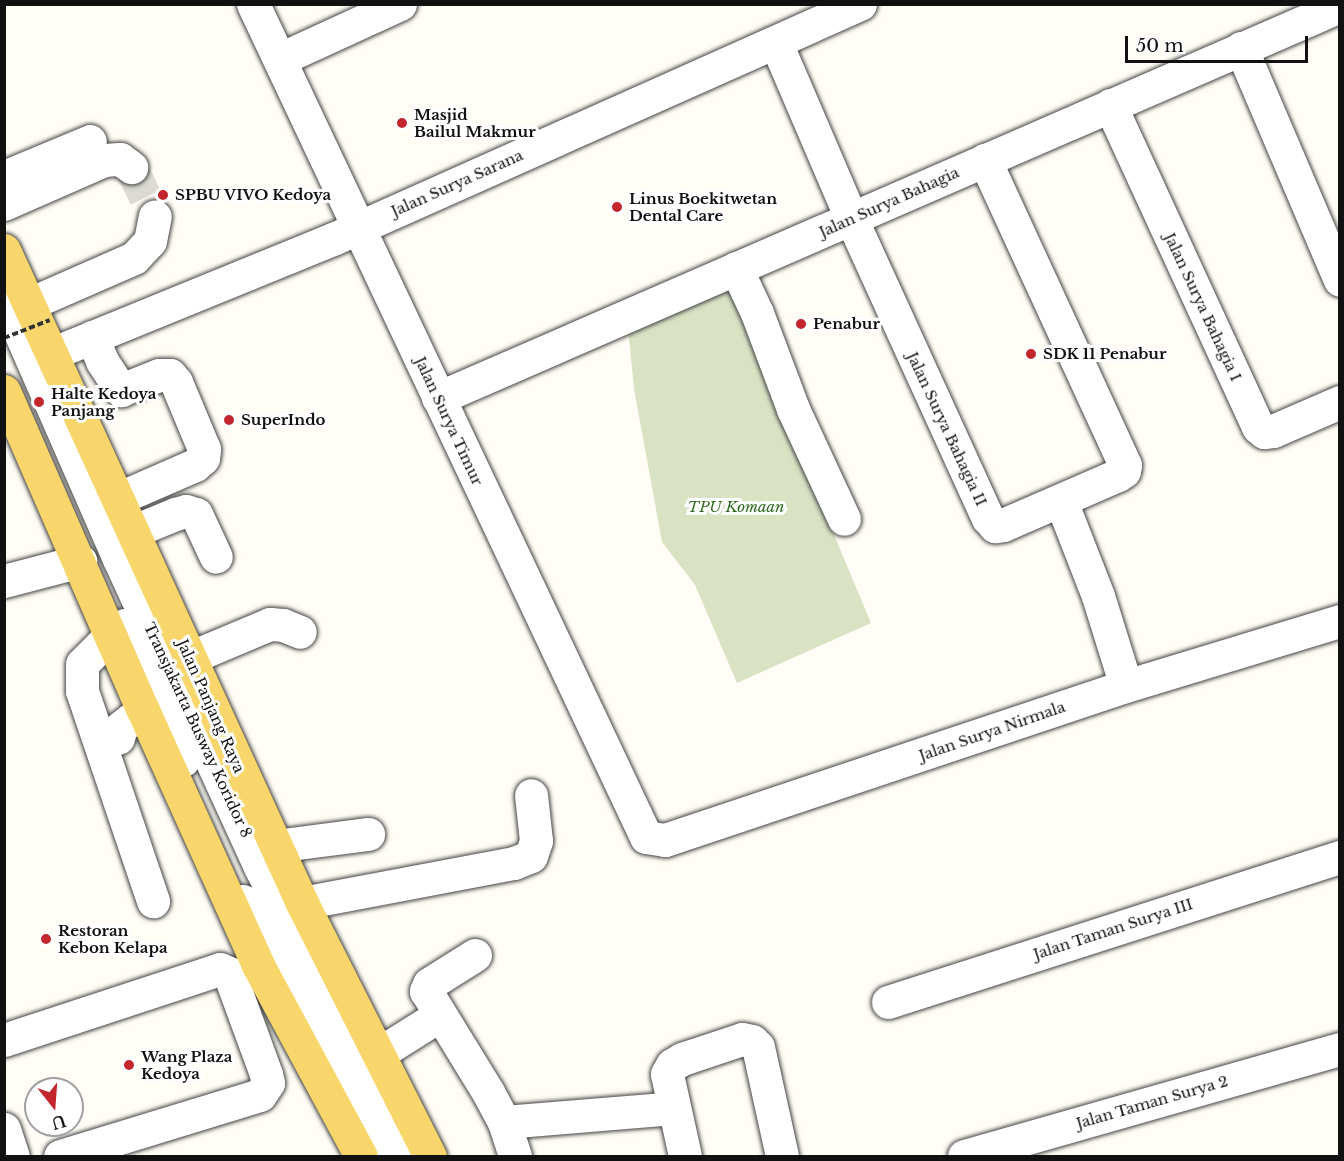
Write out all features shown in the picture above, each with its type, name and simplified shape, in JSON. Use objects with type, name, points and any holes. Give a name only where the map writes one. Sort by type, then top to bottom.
[{"type":"main road","name":"Jalan Panjang Raya","points":[[4,250],[119,498],[275,846],[378,1054],[407,1152]]},
{"type":"main road","points":[[4,391],[143,710],[246,973],[306,1056],[362,1156]]},
{"type":"street","name":"Jalan Surya Timur","points":[[253,4],[356,228],[646,837]]},
{"type":"street","points":[[280,59],[400,4]]},
{"type":"street","name":"Jalan Surya Sarana","points":[[51,354],[356,228],[860,4]]},
{"type":"street","name":"Jalan Surya Bahagia","points":[[438,398],[1340,6]]},
{"type":"street","name":"Jalan Surya Bahagia II","points":[[776,43],[851,218],[988,518],[995,526],[1003,525],[1061,501],[1118,475],[1124,471],[1125,465],[985,160]]},
{"type":"street","points":[[1241,48],[1340,280]]},
{"type":"street","name":"Jalan Surya Bahagia I","points":[[1110,105],[1258,427],[1264,432],[1273,431],[1340,402]]},
{"type":"street","points":[[4,177],[90,141]]},
{"type":"street","points":[[4,204],[104,160],[120,159],[131,167]]},
{"type":"street","points":[[28,306],[134,258],[150,241],[155,216]]},
{"type":"street","points":[[736,268],[757,313],[793,409],[844,519]]},
{"type":"street","name":"Transjakarta Busway Koridor 8","points":[[28,306],[119,559],[260,867],[407,1152]]},
{"type":"street","points":[[92,337],[102,360],[121,390],[159,375],[170,375],[176,382],[204,449],[203,458],[195,465],[119,498]]},
{"type":"street","name":"Transjakarta Busway Koridor 8","points":[[4,347],[236,886],[338,1074],[407,1152]]},
{"type":"street","points":[[1061,501],[1098,596],[1126,686]]},
{"type":"street","points":[[134,531],[175,514],[186,512],[196,514],[216,557]]},
{"type":"street","points":[[4,581],[80,561]]},
{"type":"street","name":"Jalan Surya Nirmala","points":[[646,837],[665,840],[1126,686],[1340,621]]},
{"type":"street","points":[[189,658],[270,624],[283,625],[300,632]]},
{"type":"street","points":[[111,634],[82,664],[82,691],[153,901]]},
{"type":"street","points":[[118,738],[121,727],[143,710]]},
{"type":"street","points":[[302,903],[514,862],[531,856],[536,841],[531,795]]},
{"type":"street","points":[[275,846],[368,834]]},
{"type":"street","name":"Jalan Taman Surya III","points":[[888,1002],[1340,857]]},
{"type":"street","points":[[475,955],[429,984],[426,991],[504,1122],[515,1156]]},
{"type":"street","points":[[4,1040],[220,969],[230,973],[246,973],[268,1083],[260,1095],[60,1156]]},
{"type":"street","points":[[378,1054],[440,1016]]},
{"type":"street","points":[[685,1156],[667,1074],[672,1065],[682,1059],[742,1039],[752,1041],[758,1047],[782,1156]]},
{"type":"street","name":"Jalan Taman Surya 2","points":[[964,1156],[1340,1049]]},
{"type":"street","points":[[266,1074],[306,1056]]},
{"type":"street","points":[[504,1122],[673,1108]]},
{"type":"street","points":[[4,1129],[13,1156]]},
{"type":"path","points":[[4,338],[28,306]]},
{"type":"green space","name":"TPU Komaan","points":[[731,289],[871,623],[737,683],[695,585],[662,542],[634,389],[628,328]]},
{"type":"tunnel","points":[[131,167],[155,216]]},
{"type":"place","name":"Masjid Bailul Makmur","points":[[402,123]]},
{"type":"place","name":"SPBU VIVO Kedoya","points":[[163,195]]},
{"type":"place","name":"Linus Boekitwetan Dental Care","points":[[617,207]]},
{"type":"place","name":"Penabur","points":[[801,324]]},
{"type":"place","name":"SDK 11 Penabur","points":[[1031,354]]},
{"type":"place","name":"Halte Kedoya Panjang","points":[[39,402]]},
{"type":"place","name":"SuperIndo","points":[[229,420]]},
{"type":"place","name":"Restoran Kebon Kelapa","points":[[46,939]]},
{"type":"place","name":"Wang Plaza Kedoya","points":[[129,1065]]}]
